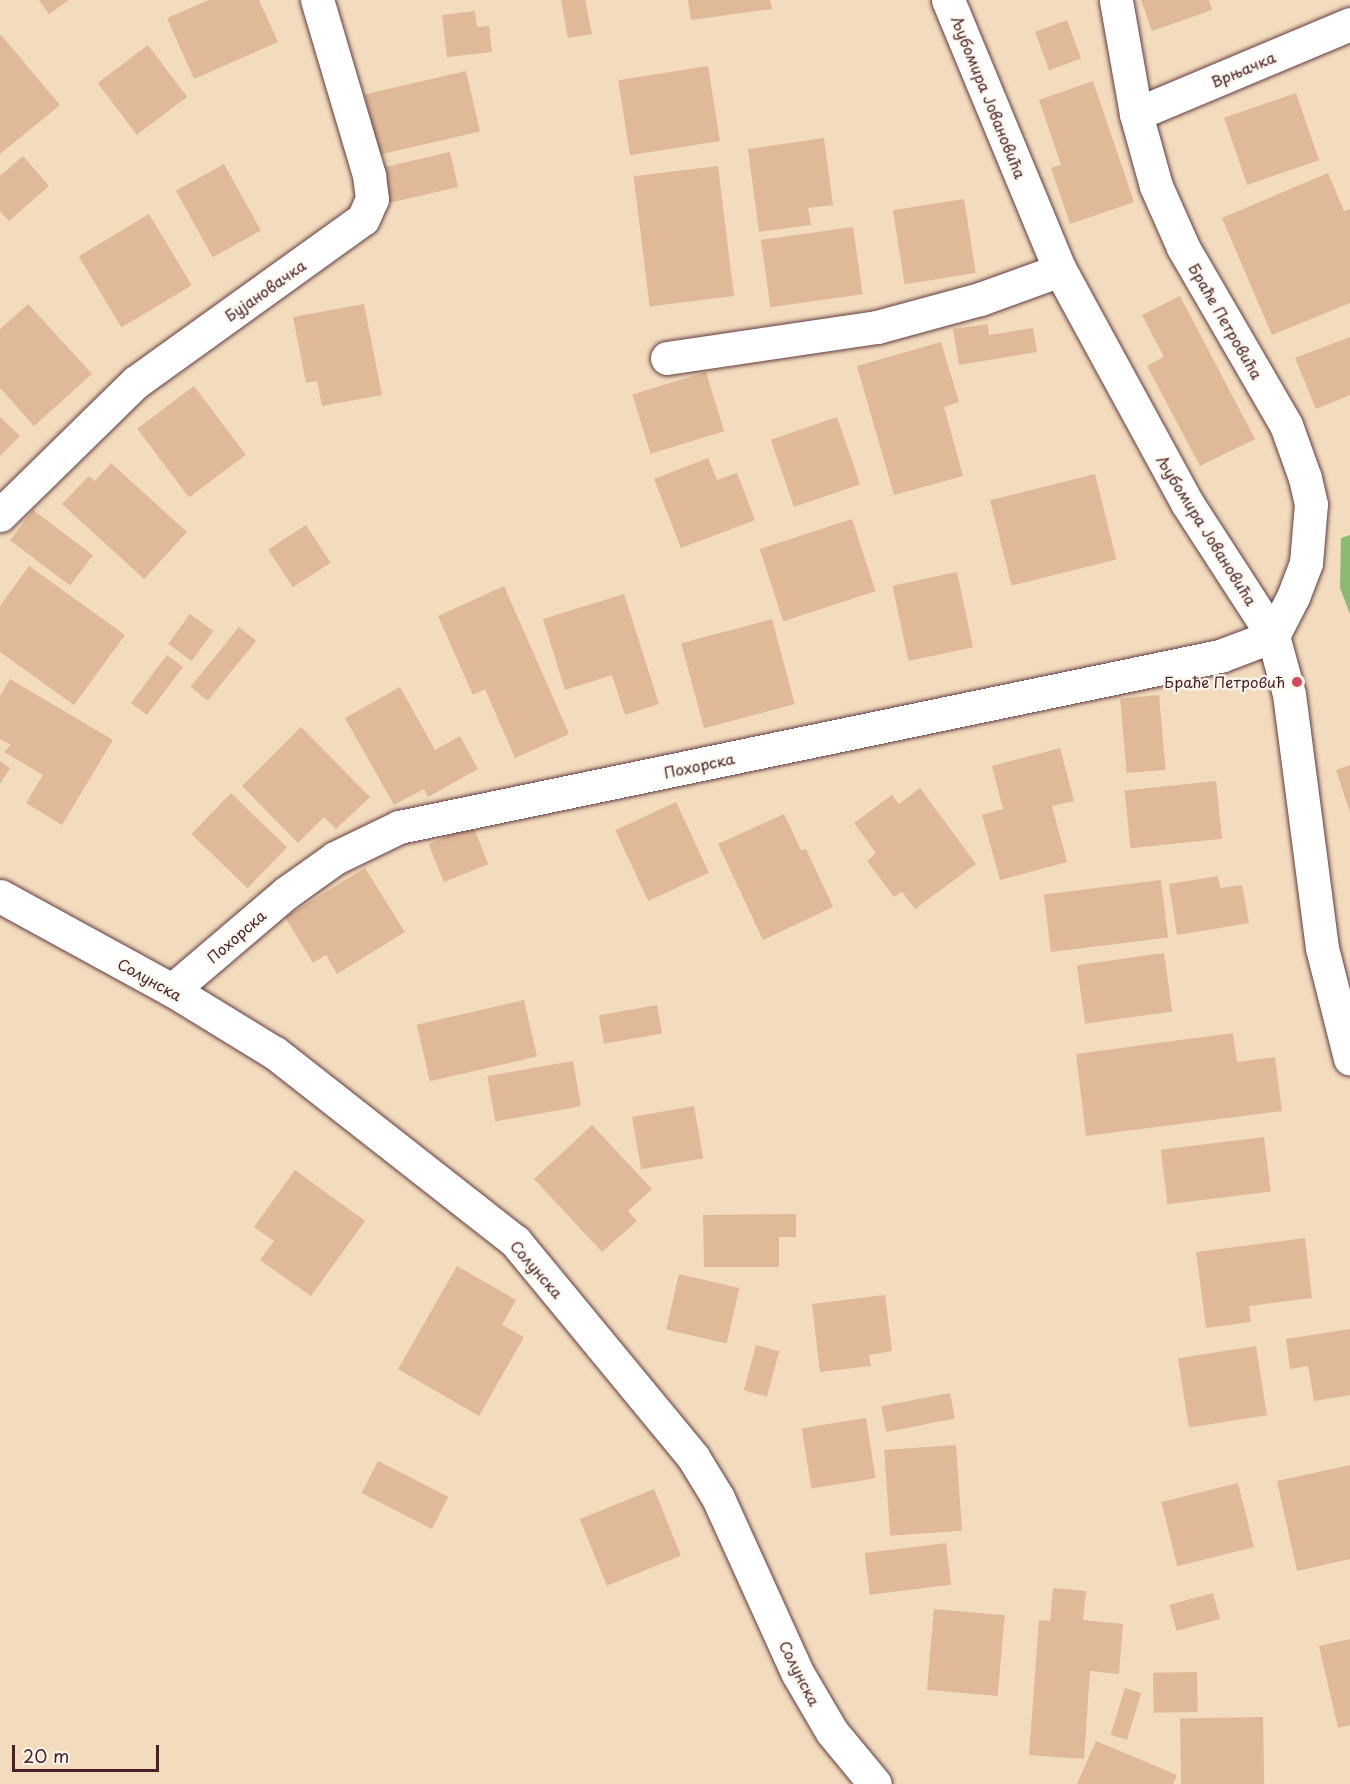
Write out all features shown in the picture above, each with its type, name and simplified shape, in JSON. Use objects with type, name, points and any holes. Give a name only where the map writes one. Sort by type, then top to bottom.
[{"type":"street","name":"Бујановачка","points":[[0,515],[136,382],[363,219],[372,199],[369,175],[317,0]]},
{"type":"street","name":"Љубомира Јовановића","points":[[948,0],[1060,270],[1187,503],[1273,636],[1291,704],[1322,948],[1350,1059]]},
{"type":"street","name":"Браће Петровића","points":[[1116,0],[1136,114],[1156,186],[1183,247],[1286,425],[1305,478],[1311,504],[1306,563],[1293,597],[1273,636]]},
{"type":"street","name":"Врњачка","points":[[1136,114],[1350,24]]},
{"type":"street","points":[[667,358],[877,327],[980,299],[1060,270]]},
{"type":"street","name":"Похорска","points":[[172,990],[286,893],[335,858],[399,827],[1220,656],[1273,636]]},
{"type":"street","name":"Солунска","points":[[0,896],[172,990],[275,1053],[515,1241],[693,1457],[718,1498],[798,1674],[832,1732],[875,1784]]},
{"type":"green space","points":[[1350,535],[1350,614],[1340,588],[1341,538]]},
{"type":"building","points":[[39,0],[69,0],[49,14]]},
{"type":"building","points":[[209,0],[259,0],[278,42],[194,79],[167,18]]},
{"type":"building","points":[[561,0],[585,0],[592,34],[568,38]]},
{"type":"building","points":[[688,0],[770,0],[772,9],[691,20]]},
{"type":"building","points":[[1141,0],[1209,0],[1212,10],[1152,31]]},
{"type":"building","points":[[475,11],[477,27],[489,26],[492,52],[447,57],[442,15]]},
{"type":"building","points":[[1067,20],[1081,59],[1049,70],[1035,32]]},
{"type":"building","points":[[0,36],[60,105],[0,154]]},
{"type":"building","points":[[148,45],[187,97],[137,135],[98,83]]},
{"type":"building","points":[[708,66],[720,141],[630,155],[618,80]]},
{"type":"building","points":[[466,71],[480,131],[379,155],[365,94]]},
{"type":"building","points":[[1093,81],[1134,202],[1070,224],[1051,168],[1061,165],[1039,100]]},
{"type":"building","points":[[1296,93],[1319,160],[1247,185],[1224,118]]},
{"type":"building","points":[[824,138],[833,205],[808,208],[811,225],[759,232],[748,149]]},
{"type":"building","points":[[450,152],[458,187],[390,203],[382,168]]},
{"type":"building","points":[[23,156],[49,186],[9,221],[0,211],[0,176]]},
{"type":"building","points":[[224,164],[261,230],[213,257],[176,191]]},
{"type":"building","points":[[718,166],[734,296],[650,306],[634,176]]},
{"type":"building","points":[[1328,173],[1344,211],[1350,209],[1350,303],[1272,335],[1222,218]]},
{"type":"building","points":[[964,199],[976,273],[905,284],[893,210]]},
{"type":"building","points":[[149,214],[192,285],[121,327],[79,256]]},
{"type":"building","points":[[853,227],[862,294],[770,307],[761,240]]},
{"type":"building","points":[[1180,296],[1255,439],[1200,466],[1147,366],[1164,357],[1142,315]]},
{"type":"building","points":[[28,304],[92,374],[34,426],[0,388],[0,329]]},
{"type":"building","points":[[364,304],[382,395],[322,406],[317,381],[306,383],[293,317]]},
{"type":"building","points":[[988,324],[989,335],[1033,328],[1037,352],[959,365],[953,329]]},
{"type":"building","points":[[1350,337],[1350,395],[1316,409],[1295,358]]},
{"type":"building","points":[[941,342],[959,402],[944,407],[963,476],[894,495],[857,366]]},
{"type":"building","points":[[706,372],[724,431],[650,454],[632,395]]},
{"type":"building","points":[[194,386],[246,455],[189,497],[137,429]]},
{"type":"building","points":[[0,417],[20,436],[0,456]]},
{"type":"building","points":[[837,417],[860,484],[794,507],[771,440]]},
{"type":"building","points":[[708,458],[717,480],[737,473],[755,520],[681,548],[654,479]]},
{"type":"building","points":[[111,463],[187,532],[144,579],[62,504],[89,476],[95,481]]},
{"type":"building","points":[[1095,474],[1116,559],[1011,586],[990,500]]},
{"type":"building","points":[[33,510],[93,555],[70,585],[10,540]]},
{"type":"building","points":[[852,519],[875,591],[783,621],[760,549]]},
{"type":"building","points":[[306,525],[331,563],[293,587],[268,550]]},
{"type":"building","points":[[29,566],[125,635],[74,705],[0,652],[0,606]]},
{"type":"building","points":[[957,572],[973,647],[908,661],[892,586]]},
{"type":"building","points":[[504,586],[569,734],[515,758],[485,689],[473,695],[438,616]]},
{"type":"building","points":[[624,594],[659,704],[625,715],[612,675],[565,690],[543,619]]},
{"type":"building","points":[[190,614],[213,631],[192,661],[168,644]]},
{"type":"building","points":[[772,619],[795,704],[704,728],[681,643]]},
{"type":"building","points":[[239,627],[256,641],[208,701],[191,687]]},
{"type":"building","points":[[167,655],[183,667],[147,715],[131,703]]},
{"type":"building","points":[[10,679],[113,740],[62,825],[26,803],[43,775],[4,752],[11,745],[0,739],[0,696]]},
{"type":"building","points":[[400,687],[435,750],[460,736],[478,769],[428,797],[424,789],[394,805],[345,718]]},
{"type":"building","points":[[1159,695],[1166,770],[1127,773],[1120,698]]},
{"type":"building","points":[[301,727],[370,797],[336,829],[324,817],[298,843],[242,786]]},
{"type":"building","points":[[1060,748],[1074,801],[1052,806],[1067,862],[1000,880],[982,815],[1003,809],[992,766]]},
{"type":"building","points":[[0,761],[10,768],[0,784]]},
{"type":"building","points":[[1350,765],[1350,813],[1336,770]]},
{"type":"building","points":[[1216,781],[1222,839],[1131,848],[1125,791]]},
{"type":"building","points":[[920,788],[976,864],[915,909],[902,892],[894,897],[867,861],[876,853],[854,823],[892,795],[899,804]]},
{"type":"building","points":[[231,793],[287,847],[248,888],[191,834]]},
{"type":"building","points":[[676,802],[709,873],[648,901],[615,830]]},
{"type":"building","points":[[784,814],[801,850],[806,849],[833,907],[763,940],[718,844]]},
{"type":"building","points":[[473,826],[488,864],[444,882],[428,844]]},
{"type":"building","points":[[365,868],[405,932],[337,974],[326,955],[313,963],[285,917]]},
{"type":"building","points":[[1218,876],[1220,888],[1242,885],[1249,923],[1177,935],[1169,884]]},
{"type":"building","points":[[1161,880],[1168,938],[1051,952],[1044,894]]},
{"type":"building","points":[[1164,953],[1172,1011],[1085,1024],[1077,965]]},
{"type":"building","points":[[524,1000],[537,1057],[430,1081],[417,1025]]},
{"type":"building","points":[[657,1005],[662,1034],[604,1044],[599,1015]]},
{"type":"building","points":[[1233,1033],[1237,1062],[1275,1057],[1282,1111],[1086,1136],[1076,1054]]},
{"type":"building","points":[[573,1061],[581,1106],[495,1121],[487,1076]]},
{"type":"building","points":[[694,1106],[703,1158],[641,1169],[632,1117]]},
{"type":"building","points":[[592,1125],[652,1189],[628,1211],[637,1221],[602,1252],[534,1179]]},
{"type":"building","points":[[1264,1137],[1271,1192],[1167,1204],[1161,1150]]},
{"type":"building","points":[[295,1170],[365,1221],[311,1296],[260,1260],[274,1241],[254,1227]]},
{"type":"building","points":[[796,1214],[796,1237],[779,1237],[779,1267],[704,1267],[703,1215]]},
{"type":"building","points":[[1305,1238],[1312,1298],[1249,1306],[1251,1322],[1206,1328],[1196,1252]]},
{"type":"building","points":[[457,1266],[516,1300],[502,1325],[524,1337],[479,1416],[398,1369]]},
{"type":"building","points":[[679,1274],[739,1288],[727,1343],[666,1330]]},
{"type":"building","points":[[885,1295],[892,1351],[869,1355],[871,1366],[820,1372],[812,1304]]},
{"type":"building","points":[[1350,1329],[1350,1395],[1314,1401],[1308,1366],[1290,1369],[1286,1339]]},
{"type":"building","points":[[756,1345],[779,1351],[767,1397],[744,1390]]},
{"type":"building","points":[[1256,1346],[1267,1415],[1189,1427],[1178,1358]]},
{"type":"building","points":[[950,1393],[955,1419],[886,1432],[881,1406]]},
{"type":"building","points":[[866,1418],[876,1478],[811,1488],[802,1428]]},
{"type":"building","points":[[956,1445],[962,1531],[890,1536],[884,1450]]},
{"type":"building","points":[[378,1461],[448,1497],[432,1529],[362,1493]]},
{"type":"building","points":[[1350,1465],[1350,1559],[1297,1571],[1277,1481]]},
{"type":"building","points":[[1238,1483],[1254,1547],[1177,1566],[1161,1502]]},
{"type":"building","points":[[654,1489],[681,1556],[607,1586],[580,1519]]},
{"type":"building","points":[[946,1543],[951,1585],[870,1595],[865,1553]]},
{"type":"building","points":[[1053,1588],[1086,1591],[1083,1620],[1123,1624],[1119,1674],[1090,1671],[1084,1759],[1029,1755],[1039,1620],[1050,1621]]},
{"type":"building","points":[[1213,1593],[1220,1619],[1177,1631],[1170,1605]]},
{"type":"building","points":[[934,1609],[1005,1615],[998,1696],[927,1690]]},
{"type":"building","points":[[1350,1639],[1350,1725],[1338,1728],[1319,1646]]},
{"type":"building","points":[[1197,1672],[1198,1712],[1154,1713],[1153,1673]]},
{"type":"building","points":[[1125,1688],[1141,1693],[1127,1740],[1111,1735]]},
{"type":"building","points":[[1263,1717],[1264,1784],[1181,1784],[1180,1718]]},
{"type":"building","points":[[1096,1741],[1177,1775],[1173,1784],[1077,1784]]},
{"type":"place","name":"Браће Петровић","points":[[1297,682]]}]
